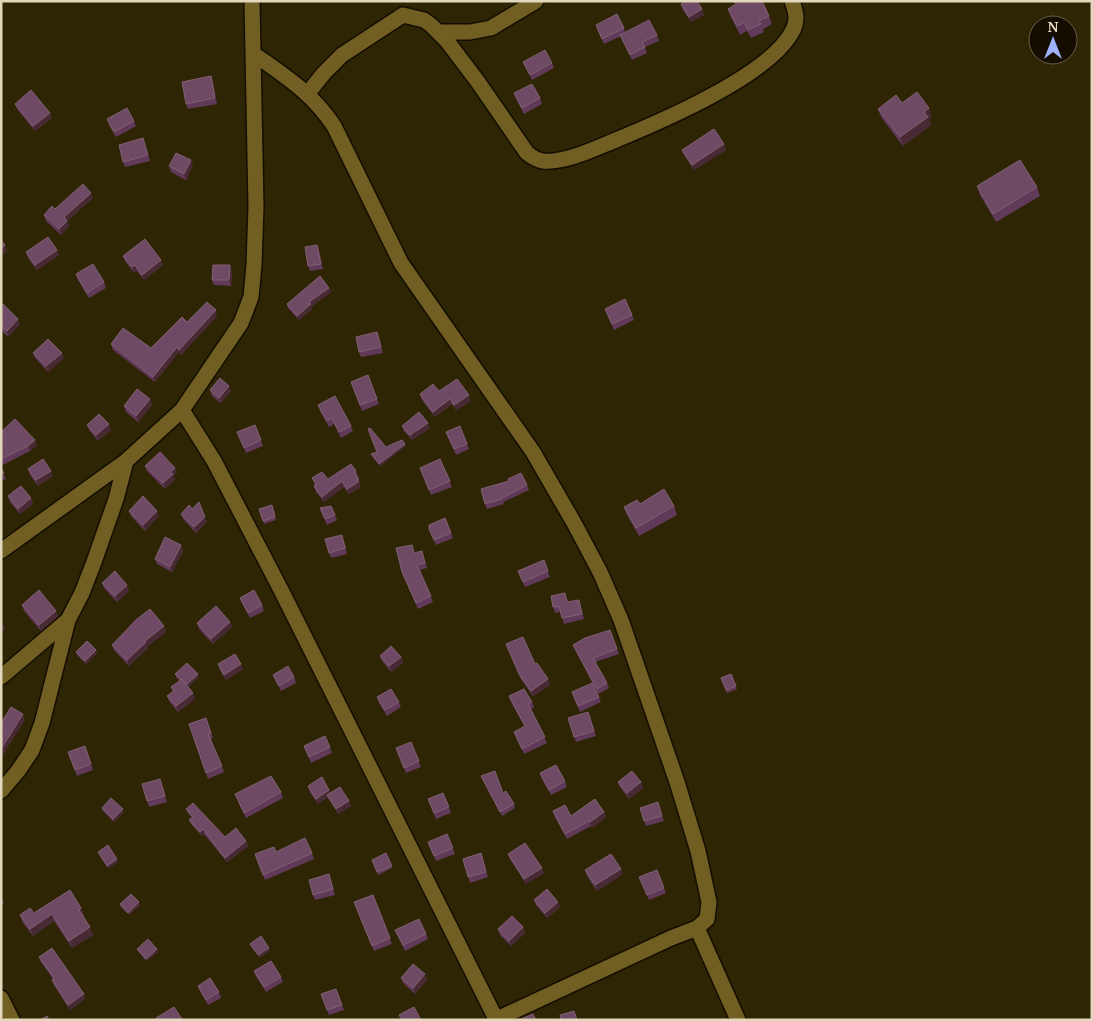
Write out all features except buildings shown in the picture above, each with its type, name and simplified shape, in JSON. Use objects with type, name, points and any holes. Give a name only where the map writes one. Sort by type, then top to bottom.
[{"type":"street","points":[[1,551],[126,460],[182,410],[241,323],[251,297],[256,208],[252,1]]},
{"type":"street","points":[[439,32],[475,32],[491,28],[536,1]]},
{"type":"street","points":[[308,93],[342,55],[404,8],[439,32],[478,82],[526,153],[533,158],[544,161],[560,160],[590,151],[664,120],[727,87],[759,66],[779,49],[794,29],[797,19],[792,1]]},
{"type":"street","points":[[182,410],[214,460],[502,1018],[671,938],[697,928],[707,918],[709,902],[698,852],[677,782],[621,620],[600,572],[533,452],[401,263],[334,126],[322,107],[308,93],[254,54]]},
{"type":"street","points":[[1,791],[32,750],[48,702],[68,620],[82,593],[94,562],[116,499],[126,460]]},
{"type":"street","points":[[1,677],[68,620]]},
{"type":"street","points":[[697,928],[738,1020]]},
{"type":"street","points":[[1,998],[12,1020]]}]
